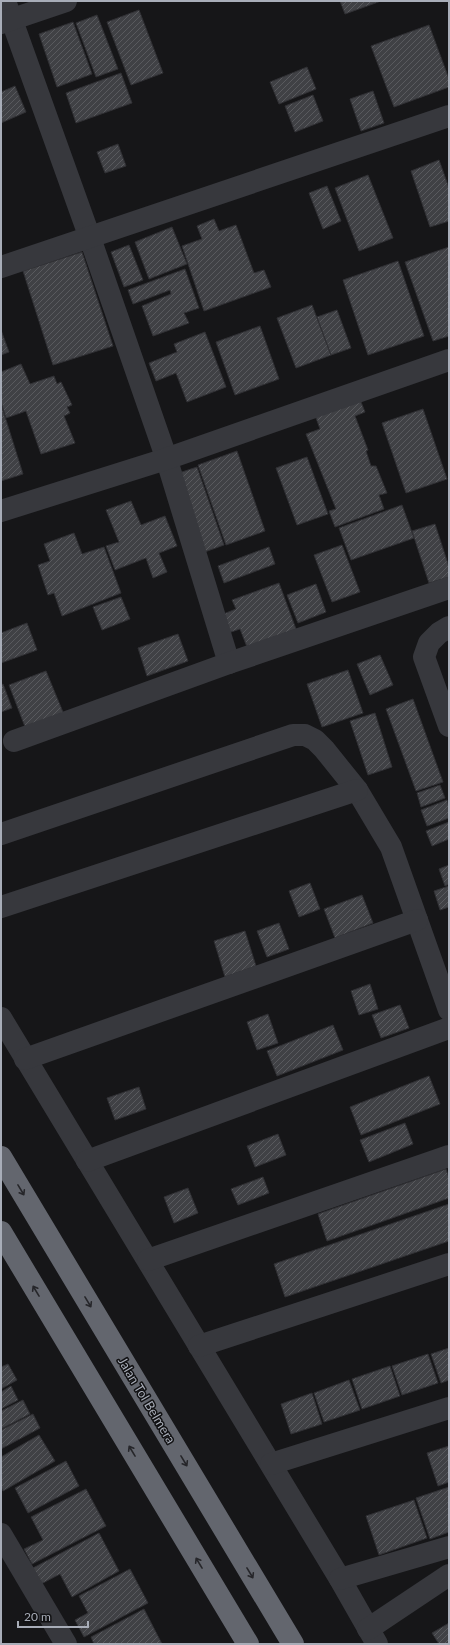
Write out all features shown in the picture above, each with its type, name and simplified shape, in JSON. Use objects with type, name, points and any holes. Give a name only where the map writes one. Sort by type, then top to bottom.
[{"type":"highway","name":"Jalan Tol Belmera","points":[[1,1157],[293,1644]]},
{"type":"highway","points":[[1,1232],[248,1644]]},
{"type":"street","points":[[66,1],[6,15],[90,238],[166,459],[229,663]]},
{"type":"street","points":[[1,267],[449,116]]},
{"type":"street","points":[[1,511],[166,459],[449,360]]},
{"type":"street","points":[[14,741],[229,663],[449,588]]},
{"type":"street","points":[[449,627],[438,633],[429,643],[424,657],[449,726]]},
{"type":"street","points":[[1,834],[293,735],[305,735],[315,740],[324,749],[357,790],[391,847],[449,1010]]},
{"type":"street","points":[[1,907],[357,790]]},
{"type":"street","points":[[25,1058],[417,920]]},
{"type":"street","points":[[1,1018],[340,1579],[372,1637],[449,1575]]},
{"type":"street","points":[[87,1160],[449,1028]]},
{"type":"street","points":[[148,1260],[449,1156]]},
{"type":"street","points":[[199,1346],[449,1264]]},
{"type":"street","points":[[271,1464],[449,1408]]},
{"type":"street","points":[[1,1534],[66,1644]]},
{"type":"street","points":[[340,1579],[449,1547]]},
{"type":"building","points":[[340,1],[381,1],[345,14]]},
{"type":"building","points":[[139,10],[163,73],[131,85],[107,22]]},
{"type":"building","points":[[97,15],[118,69],[96,77],[76,23]]},
{"type":"building","points":[[73,22],[92,74],[57,87],[39,34]]},
{"type":"building","points":[[429,25],[449,79],[449,87],[394,107],[371,46]]},
{"type":"building","points":[[307,67],[316,89],[279,104],[270,82]]},
{"type":"building","points":[[121,73],[132,103],[76,123],[66,93]]},
{"type":"building","points":[[15,86],[26,112],[1,123],[1,92]]},
{"type":"building","points":[[373,91],[384,123],[361,131],[350,99]]},
{"type":"building","points":[[313,95],[323,121],[295,132],[285,106]]},
{"type":"building","points":[[118,144],[126,166],[105,173],[97,152]]},
{"type":"building","points":[[439,160],[449,188],[449,221],[430,227],[411,171]]},
{"type":"building","points":[[368,175],[393,238],[359,251],[335,188]]},
{"type":"building","points":[[327,186],[341,221],[323,229],[309,193]]},
{"type":"building","points":[[214,219],[219,231],[236,225],[254,273],[264,270],[271,287],[204,311],[182,246],[202,239],[197,226]]},
{"type":"building","points":[[172,227],[187,264],[149,279],[135,242]]},
{"type":"building","points":[[129,245],[143,280],[124,287],[111,252]]},
{"type":"building","points":[[449,247],[449,336],[433,341],[405,262]]},
{"type":"building","points":[[82,252],[113,346],[53,365],[23,271]]},
{"type":"building","points":[[398,261],[424,336],[368,355],[343,280]]},
{"type":"building","points":[[185,269],[199,308],[184,313],[189,323],[153,336],[142,306],[171,294],[170,290],[133,304],[128,290]]},
{"type":"building","points":[[312,305],[331,355],[296,368],[277,318]]},
{"type":"building","points":[[337,310],[351,348],[331,355],[317,317]]},
{"type":"building","points":[[260,326],[279,379],[235,395],[216,342]]},
{"type":"building","points":[[1,330],[9,352],[1,355]]},
{"type":"building","points":[[205,332],[226,387],[187,402],[176,373],[156,381],[149,363],[177,352],[174,344]]},
{"type":"building","points":[[21,364],[30,384],[54,376],[57,384],[61,382],[72,405],[67,407],[70,413],[64,416],[75,443],[41,454],[26,411],[6,418],[1,402],[1,372]]},
{"type":"building","points":[[359,397],[365,412],[355,416],[368,450],[366,451],[371,466],[376,466],[387,493],[379,495],[384,509],[335,527],[329,511],[336,509],[306,434],[320,429],[315,415]]},
{"type":"building","points":[[1,404],[23,474],[1,481]]},
{"type":"building","points":[[423,409],[447,479],[406,493],[382,423]]},
{"type":"building","points":[[237,451],[265,531],[226,545],[198,465]]},
{"type":"building","points":[[307,457],[328,514],[297,525],[276,468]]},
{"type":"building","points":[[197,467],[224,545],[199,554],[173,475]]},
{"type":"building","points":[[131,501],[141,525],[165,516],[177,546],[159,553],[167,572],[153,578],[146,558],[115,570],[106,546],[119,542],[106,510]]},
{"type":"building","points":[[402,505],[414,538],[351,560],[339,528]]},
{"type":"building","points":[[435,524],[449,567],[449,577],[429,583],[412,531]]},
{"type":"building","points":[[74,533],[82,554],[104,547],[121,593],[62,616],[54,593],[48,595],[38,565],[50,561],[44,544]]},
{"type":"building","points":[[342,545],[360,592],[332,602],[314,555]]},
{"type":"building","points":[[269,547],[275,564],[224,583],[218,566]]},
{"type":"building","points":[[279,583],[296,629],[247,647],[240,629],[228,633],[221,615],[236,609],[232,600]]},
{"type":"building","points":[[316,584],[326,612],[298,623],[287,595]]},
{"type":"building","points":[[121,597],[130,619],[102,630],[93,607]]},
{"type":"building","points":[[27,623],[37,650],[1,663],[1,633]]},
{"type":"building","points":[[178,634],[188,661],[147,676],[138,648]]},
{"type":"building","points":[[380,655],[393,685],[370,695],[357,664]]},
{"type":"building","points":[[348,670],[363,713],[322,727],[307,684]]},
{"type":"building","points":[[46,671],[65,717],[27,732],[9,685]]},
{"type":"building","points":[[3,684],[12,708],[1,712],[1,685]]},
{"type":"building","points":[[413,699],[443,782],[416,791],[386,709]]},
{"type":"building","points":[[375,713],[392,767],[368,775],[350,721]]},
{"type":"building","points":[[440,785],[445,798],[421,807],[417,793]]},
{"type":"building","points":[[447,800],[449,807],[449,818],[427,826],[421,810]]},
{"type":"building","points":[[449,822],[449,839],[432,846],[426,831]]},
{"type":"building","points":[[449,865],[449,884],[445,886],[439,869]]},
{"type":"building","points":[[310,883],[320,909],[299,917],[289,891]]},
{"type":"building","points":[[449,886],[449,907],[440,910],[434,891]]},
{"type":"building","points":[[362,895],[373,923],[335,938],[324,909]]},
{"type":"building","points":[[279,923],[289,949],[267,957],[257,931]]},
{"type":"building","points":[[245,931],[256,966],[225,977],[214,941]]},
{"type":"building","points":[[370,984],[378,1009],[359,1015],[351,991]]},
{"type":"building","points":[[400,1005],[409,1028],[381,1038],[372,1015]]},
{"type":"building","points":[[268,1014],[278,1043],[257,1050],[247,1022]]},
{"type":"building","points":[[333,1025],[343,1050],[277,1076],[267,1051]]},
{"type":"building","points":[[429,1076],[440,1104],[361,1135],[350,1107]]},
{"type":"building","points":[[139,1087],[146,1109],[115,1120],[107,1098]]},
{"type":"building","points":[[405,1123],[413,1144],[369,1162],[360,1140]]},
{"type":"building","points":[[278,1134],[286,1155],[255,1167],[247,1146]]},
{"type":"building","points":[[446,1169],[449,1178],[449,1198],[327,1241],[318,1214]]},
{"type":"building","points":[[263,1177],[269,1193],[238,1205],[231,1189]]},
{"type":"building","points":[[188,1188],[198,1213],[174,1223],[164,1197]]},
{"type":"building","points":[[449,1204],[449,1241],[285,1297],[274,1264]]},
{"type":"building","points":[[449,1348],[449,1380],[441,1383],[431,1354]]},
{"type":"building","points":[[428,1354],[438,1383],[402,1395],[392,1366]]},
{"type":"building","points":[[8,1364],[17,1380],[1,1389],[1,1367]]},
{"type":"building","points":[[390,1366],[400,1396],[362,1409],[352,1379]]},
{"type":"building","points":[[349,1380],[360,1410],[324,1422],[314,1393]]},
{"type":"building","points":[[11,1386],[18,1400],[1,1409],[1,1392]]},
{"type":"building","points":[[312,1393],[322,1424],[291,1434],[281,1404]]},
{"type":"building","points":[[23,1400],[30,1414],[1,1429],[1,1411]]},
{"type":"building","points":[[33,1414],[40,1428],[1,1449],[1,1430]]},
{"type":"building","points":[[39,1435],[55,1461],[3,1491],[1,1487],[1,1457]]},
{"type":"building","points":[[449,1446],[449,1482],[438,1486],[427,1453]]},
{"type":"building","points":[[66,1461],[79,1486],[28,1513],[15,1488]]},
{"type":"building","points":[[449,1487],[449,1532],[430,1539],[416,1498]]},
{"type":"building","points":[[86,1489],[106,1526],[32,1564],[24,1549],[43,1540],[31,1517]]},
{"type":"building","points":[[414,1500],[427,1538],[379,1555],[366,1516]]},
{"type":"building","points":[[99,1533],[119,1571],[72,1597],[60,1574],[41,1584],[33,1568]]},
{"type":"building","points":[[130,1569],[148,1603],[84,1637],[75,1620],[88,1613],[79,1596]]},
{"type":"building","points":[[144,1609],[162,1644],[94,1644],[91,1637]]},
{"type":"building","points":[[449,1623],[449,1644],[439,1644],[432,1633]]}]
